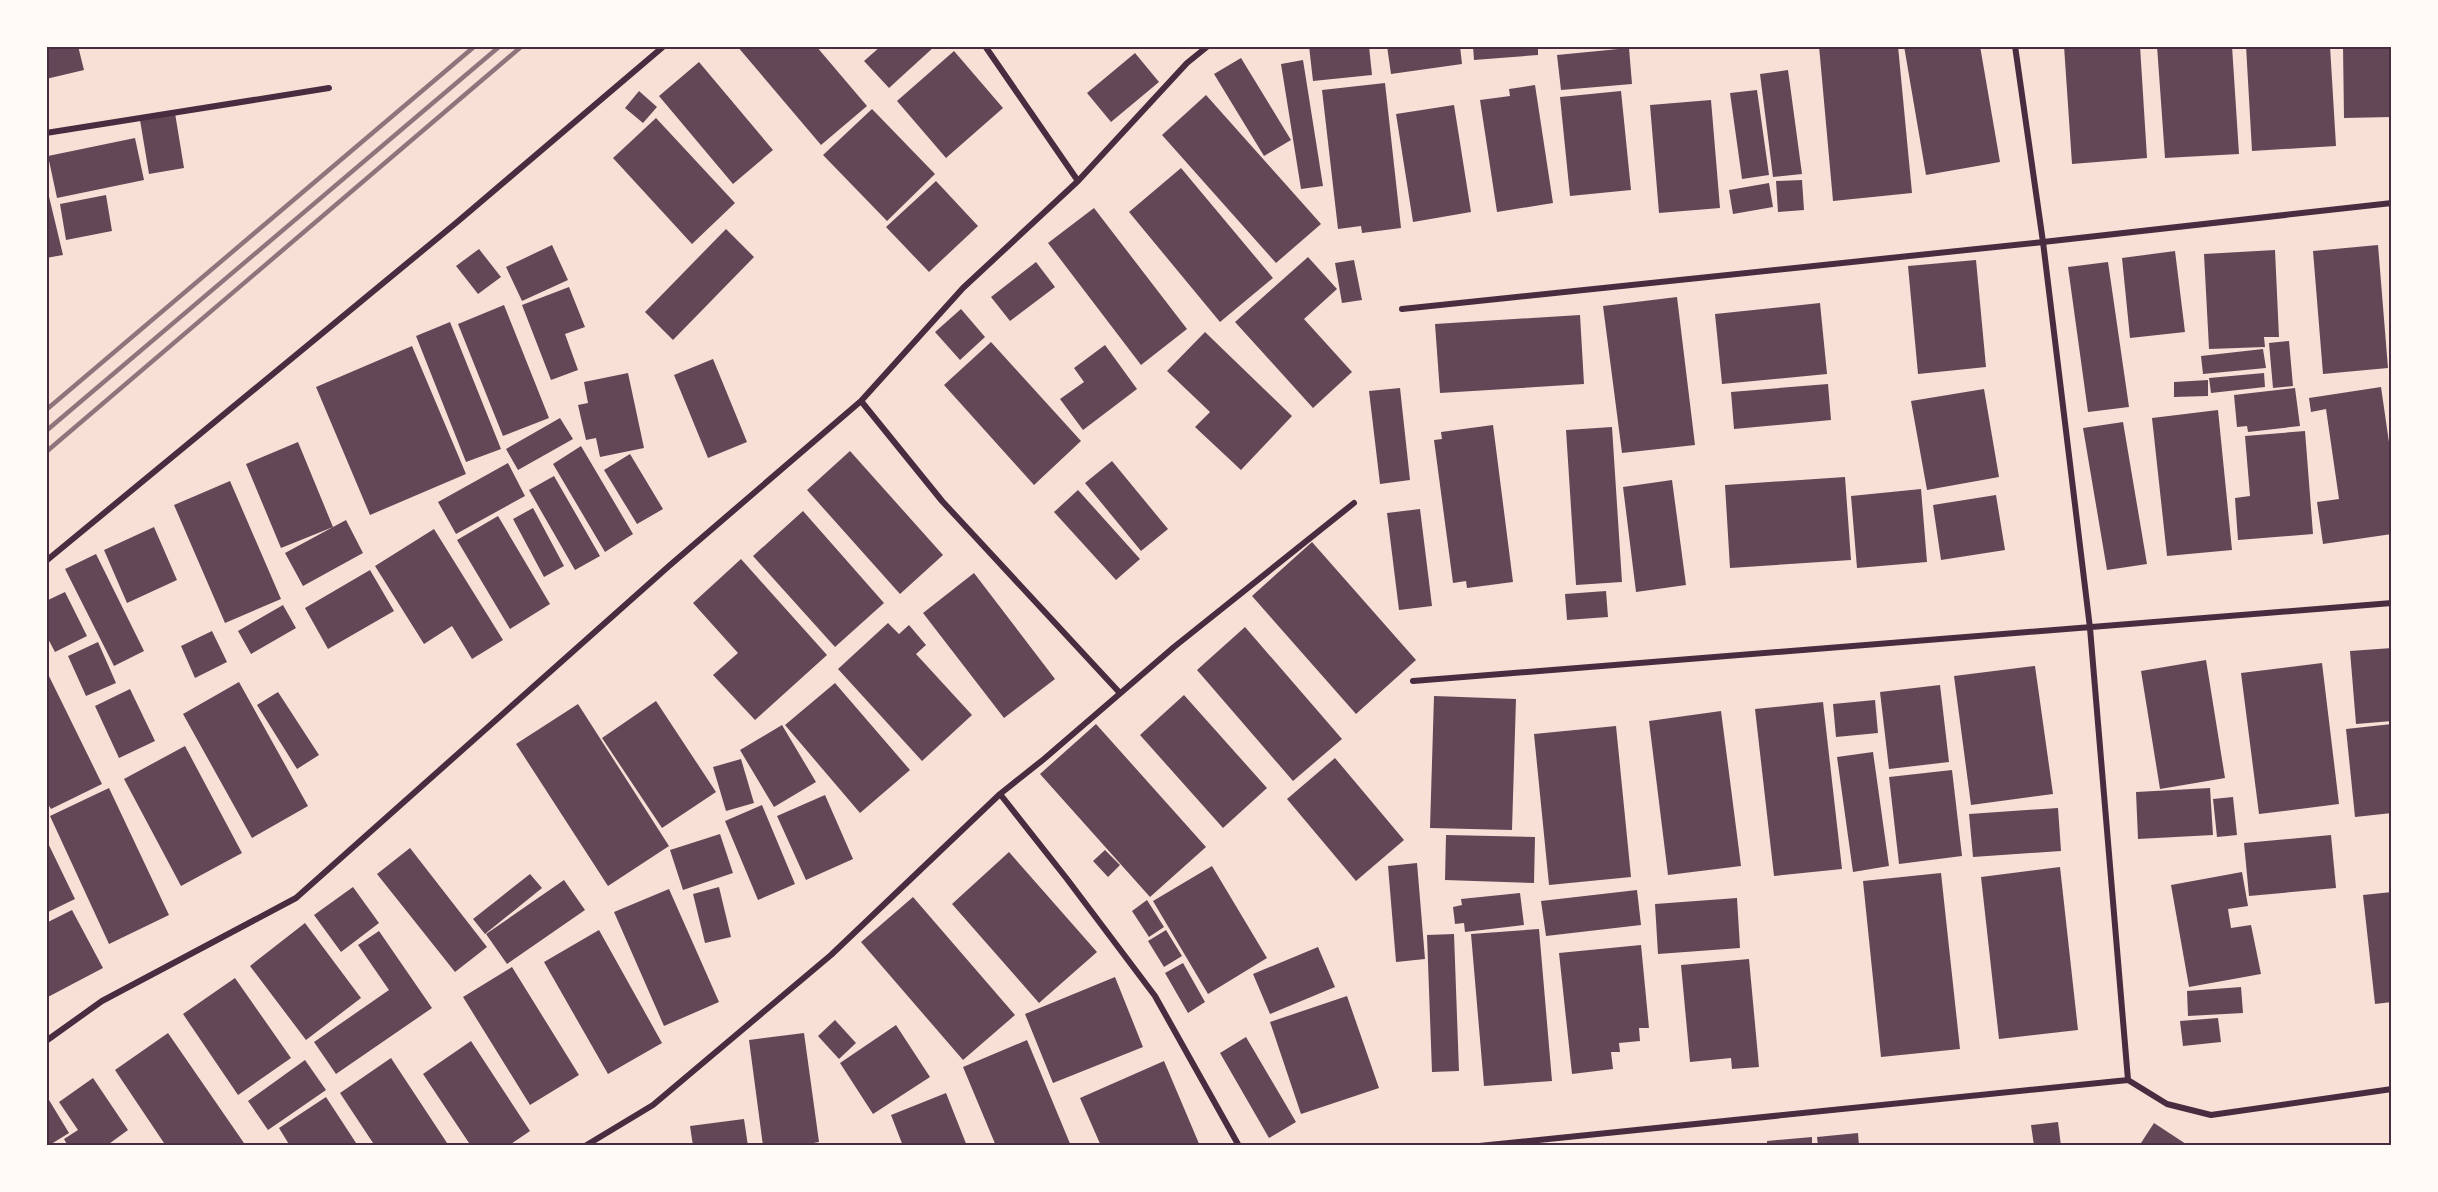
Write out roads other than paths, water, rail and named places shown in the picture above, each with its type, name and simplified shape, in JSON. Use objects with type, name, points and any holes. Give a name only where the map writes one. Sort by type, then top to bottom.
[{"type":"street","points":[[46,561],[456,223],[664,46]]},
{"type":"street","points":[[985,46],[1078,181]]},
{"type":"street","points":[[46,1041],[102,1001],[296,898],[669,566],[861,401],[963,288],[1078,181],[1187,63],[1208,46]]},
{"type":"street","points":[[2015,46],[2043,242],[2090,628],[2128,1080]]},
{"type":"street","points":[[46,133],[329,88]]},
{"type":"street","points":[[1402,309],[2391,203]]},
{"type":"street","points":[[861,401],[942,501],[1119,692]]},
{"type":"street","points":[[585,1146],[653,1105],[813,970],[1000,794],[1044,759],[1119,692],[1354,503]]},
{"type":"street","points":[[1413,681],[2391,603]]},
{"type":"street","points":[[1000,794],[1068,879],[1155,996],[1239,1146]]},
{"type":"street","points":[[1479,1146],[2128,1080],[2167,1104],[2211,1115],[2391,1089]]},
{"type":"railway","points":[[46,410],[475,46]]},
{"type":"railway","points":[[46,431],[500,46]]},
{"type":"railway","points":[[46,452],[522,46]]}]
